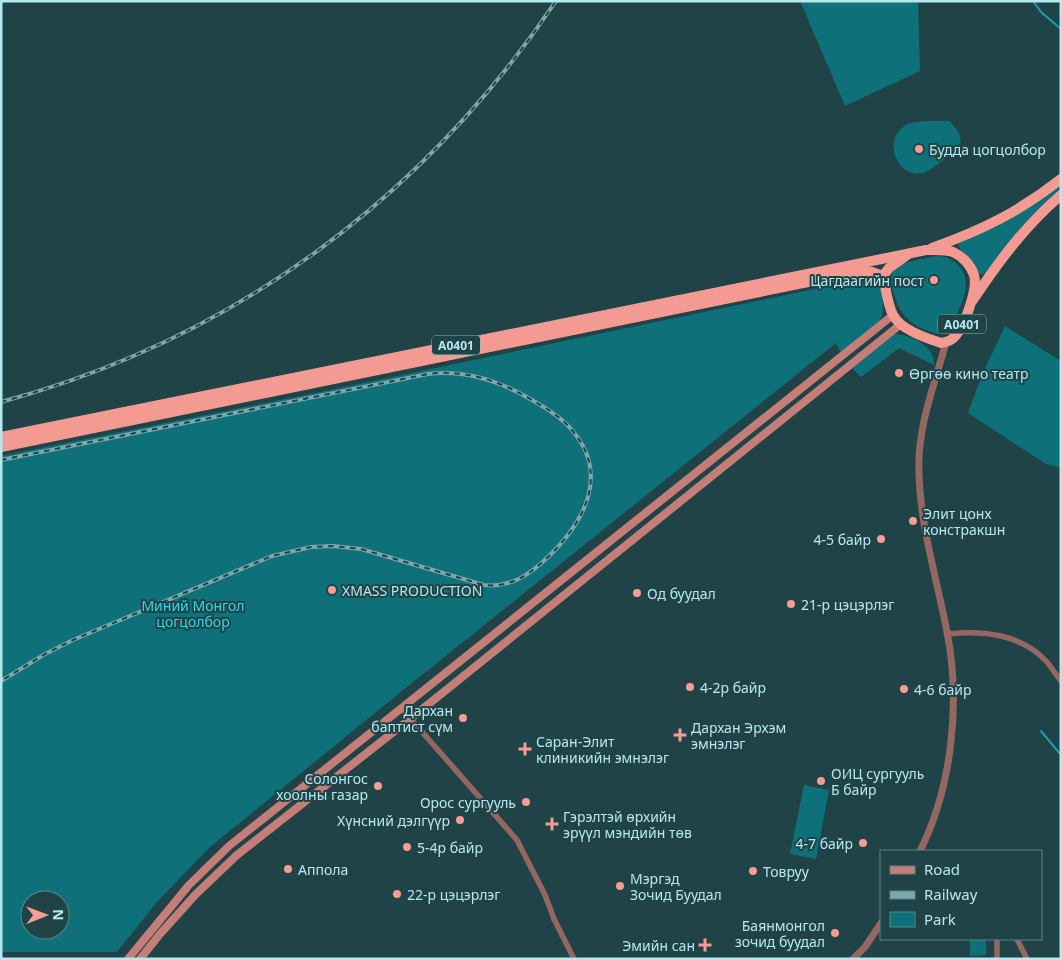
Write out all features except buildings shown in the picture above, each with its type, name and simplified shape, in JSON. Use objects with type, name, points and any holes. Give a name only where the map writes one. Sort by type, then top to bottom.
[{"type":"highway","name":"A0401","points":[[1,437],[926,250],[1004,218],[1034,200],[1061,180]]},
{"type":"highway","name":"A0401","points":[[910,253],[888,268],[883,276],[893,315],[901,324],[932,340],[941,343],[946,342],[952,339],[958,331],[970,306],[997,264],[1038,214],[1061,195]]},
{"type":"highway","name":"A0401","points":[[926,250],[954,252],[966,261],[974,275],[975,282],[970,306]]},
{"type":"highway","name":"A0401","points":[[1,447],[862,271],[883,276]]},
{"type":"main road","points":[[128,959],[189,885],[229,846],[893,315]]},
{"type":"main road","points":[[140,959],[196,894],[237,855],[410,719],[901,324]]},
{"type":"street","points":[[920,850],[926,839],[948,772],[952,724],[954,680],[948,634],[928,547],[918,471],[922,428],[946,342]]},
{"type":"street","points":[[948,634],[969,632],[998,634],[1025,645],[1046,660],[1061,681]]},
{"type":"street","points":[[402,708],[516,840],[545,895],[554,919],[574,959]]},
{"type":"street","points":[[853,959],[865,947],[880,925]]},
{"type":"street","points":[[997,940],[997,959]]},
{"type":"street","points":[[1018,940],[1027,959]]},
{"type":"green space","points":[[800,1],[918,1],[920,71],[845,106]]},
{"type":"green space","points":[[950,121],[959,133],[961,142],[957,148],[926,172],[916,174],[907,171],[900,165],[894,148],[899,130],[912,123]]},
{"type":"green space","points":[[1061,185],[1061,189],[1021,228],[987,271],[983,275],[978,273],[974,263],[959,248],[958,243]]},
{"type":"green space","points":[[937,256],[946,257],[956,263],[966,280],[964,297],[957,314],[949,329],[938,334],[920,327],[907,318],[898,305],[891,279],[893,270],[898,266]]},
{"type":"green space","name":"Миний Монгол цогцолбор","points":[[868,273],[879,280],[883,312],[879,321],[841,353],[836,343],[210,847],[157,902],[117,952],[1,952],[1,456],[858,280],[857,275]]},
{"type":"green space","points":[[1005,326],[1061,361],[1061,468],[1046,464],[968,413],[982,375]]},
{"type":"green space","points":[[895,334],[921,343],[931,353],[934,365],[899,348],[861,377],[852,368]]},
{"type":"green space","points":[[804,785],[829,790],[816,859],[790,854]]},
{"type":"green space","points":[[970,940],[986,940],[986,955],[970,956]]},
{"type":"waterway","points":[[1033,1],[1041,12],[1061,29]]},
{"type":"waterway","points":[[1041,731],[1061,755]]},
{"type":"railway","points":[[1,402],[86,375],[166,341],[243,300],[315,252],[383,199],[446,138],[503,73],[556,1]]},
{"type":"railway","points":[[1,460],[428,374],[455,373],[482,378],[507,387],[558,417],[571,429],[583,446],[589,463],[591,480],[588,497],[572,529],[547,558],[526,575],[511,582],[484,585],[361,549],[333,546],[311,547],[272,556],[73,640],[45,654],[1,681]]},
{"type":"place","name":"Будда цогцолбор","points":[[919,149]]},
{"type":"place","name":"Цагдаагийн пост","points":[[934,280]]},
{"type":"place","name":"Өргөө кино театр","points":[[899,373]]},
{"type":"place","name":"Элит цонх констракшн","points":[[913,521]]},
{"type":"place","name":"4-5 байр","points":[[881,539]]},
{"type":"place","name":"XMASS PRODUCTION","points":[[332,590]]},
{"type":"place","name":"Од буудал","points":[[637,593]]},
{"type":"place","name":"21-р цэцэрлэг","points":[[791,604]]},
{"type":"place","name":"4-2р байр","points":[[690,687]]},
{"type":"place","name":"4-6 байр","points":[[904,689]]},
{"type":"place","name":"Дархан баптист сүм","points":[[463,718]]},
{"type":"place","name":"Дархан Эрхэм эмнэлэг","points":[[680,735]]},
{"type":"place","name":"Саран-Элит клиникийн эмнэлэг","points":[[525,749]]},
{"type":"place","name":"ОИЦ сургууль Б байр","points":[[821,781]]},
{"type":"place","name":"Солонгос хоолны газар","points":[[378,786]]},
{"type":"place","name":"Орос сургууль","points":[[526,802]]},
{"type":"place","name":"Хүнсний дэлгүүр","points":[[460,820]]},
{"type":"place","name":"Гэрэлтэй өрхийн эрүүл мэндийн төв","points":[[552,824]]},
{"type":"place","name":"4-7 байр","points":[[863,843]]},
{"type":"place","name":"5-4р байр","points":[[407,847]]},
{"type":"place","name":"Аппола","points":[[288,869]]},
{"type":"place","name":"Товруу","points":[[753,871]]},
{"type":"place","name":"Мэргэд Зочид Буудал","points":[[620,886]]},
{"type":"place","name":"22-р цэцэрлэг","points":[[397,894]]},
{"type":"place","name":"Баянмонгол зочид буудал","points":[[835,933]]},
{"type":"place","name":"Эмийн сан","points":[[705,945]]}]
